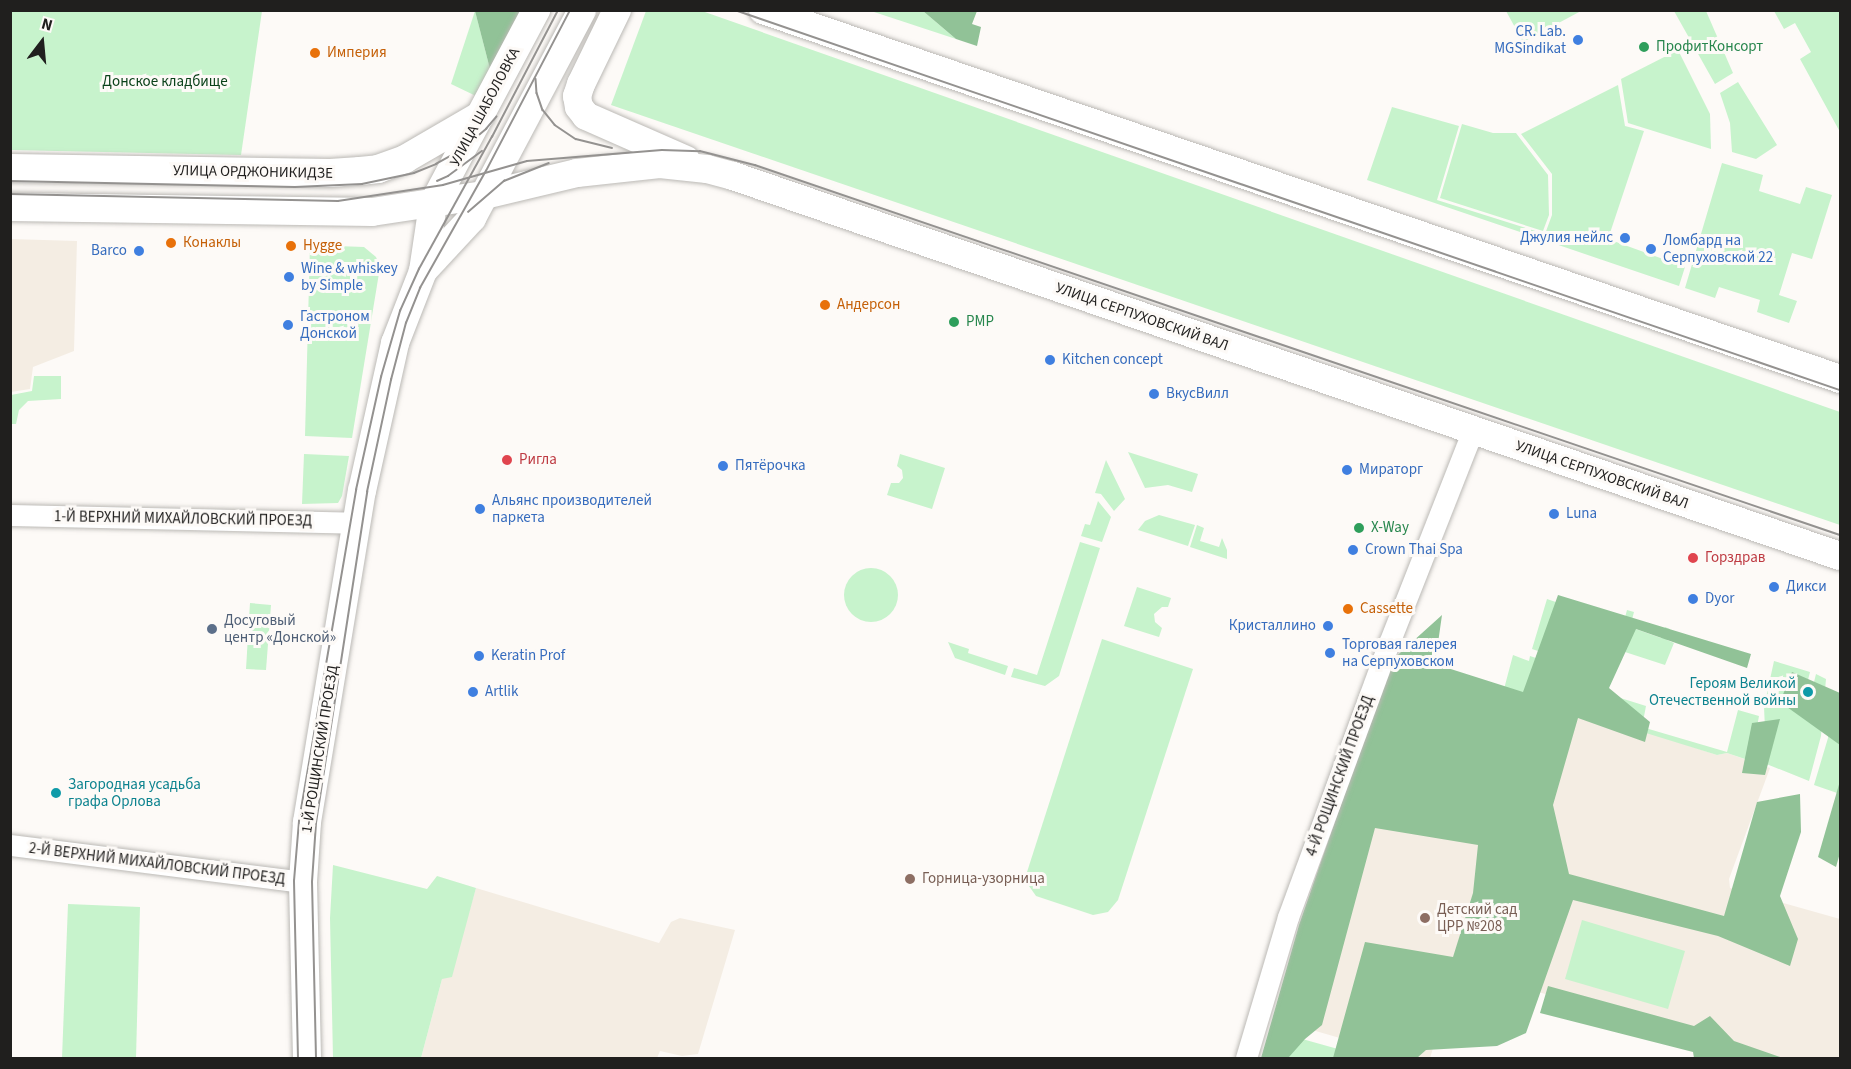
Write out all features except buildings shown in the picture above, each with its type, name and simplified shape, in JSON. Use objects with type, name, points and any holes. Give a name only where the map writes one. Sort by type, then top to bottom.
[{"type":"main road","name":"УЛИЦА ШАБОЛОВКА","points":[[433,204],[536,10]]},
{"type":"main road","points":[[405,159],[448,176],[485,195],[582,10]]},
{"type":"main road","points":[[617,10],[581,84],[577,96],[579,107],[586,116],[707,169]]},
{"type":"main road","points":[[763,10],[1840,379]]},
{"type":"main road","name":"УЛИЦА ОРДЖОНИКИДЗЕ","points":[[10,168],[330,173],[378,169],[405,159],[481,115]]},
{"type":"main road","name":"УЛИЦА СЕРПУХОВСКИЙ ВАЛ","points":[[433,204],[485,195],[577,173],[660,164],[707,169],[1840,556]]},
{"type":"main road","name":"1-Й РОЩИНСКИЙ ПРОЕЗД","points":[[423,272],[472,218],[485,195]]},
{"type":"main road","points":[[10,207],[350,213],[433,204]]},
{"type":"main road","name":"1-Й РОЩИНСКИЙ ПРОЕЗД","points":[[307,1059],[303,882],[307,822],[356,523],[395,343],[423,272],[433,204]]},
{"type":"street","name":"4-Й РОЩИНСКИЙ ПРОЕЗД","points":[[1246,1059],[1288,917],[1389,643],[1473,430]]},
{"type":"street","name":"1-Й ВЕРХНИЙ МИХАЙЛОВСКИЙ ПРОЕЗД","points":[[10,515],[356,523]]},
{"type":"street","name":"2-Й ВЕРХНИЙ МИХАЙЛОВСКИЙ ПРОЕЗД","points":[[10,845],[303,882]]},
{"type":"shaded area","points":[[10,239],[77,241],[74,351],[33,367],[30,389],[11,392]]},
{"type":"shaded area","points":[[1405,677],[1637,729],[1717,755],[1727,753],[1770,768],[1729,879],[1730,888],[1840,919],[1840,1058],[1712,1058],[1713,1041],[1517,986],[1446,1006],[1430,1058],[1409,1058],[1288,1023]]},
{"type":"shaded area","points":[[476,888],[659,943],[671,922],[680,918],[735,930],[698,1054],[682,1056],[660,1051],[657,1058],[421,1058],[442,979],[465,926]]},
{"type":"green space","name":"Донское кладбище","points":[[11,10],[262,11],[241,155],[11,150]]},
{"type":"green space","points":[[475,11],[490,69],[476,96],[451,84]]},
{"type":"green space","points":[[475,11],[521,11],[490,69]]},
{"type":"green space","points":[[646,11],[702,11],[1840,412],[1840,525],[611,105]]},
{"type":"green space","points":[[871,11],[923,11],[956,39]]},
{"type":"green space","points":[[923,11],[977,11],[972,24],[981,27],[977,46],[956,39]]},
{"type":"green space","points":[[1506,11],[1581,11],[1523,42]]},
{"type":"green space","points":[[1674,11],[1706,11],[1733,73],[1715,84]]},
{"type":"green space","points":[[1774,11],[1840,11],[1840,132],[1800,59],[1811,52],[1795,23],[1784,29]]},
{"type":"green space","points":[[1678,50],[1710,114],[1711,149],[1628,123],[1621,79]]},
{"type":"green space","points":[[1738,82],[1777,145],[1756,159],[1732,152],[1730,123],[1720,93]]},
{"type":"green space","points":[[1618,85],[1625,126],[1644,131],[1608,239],[1685,267],[1679,286],[1367,180],[1392,107],[1459,126],[1437,200],[1545,234],[1552,215],[1552,174],[1521,134]]},
{"type":"green space","points":[[1462,124],[1493,133],[1516,133],[1548,175],[1549,215],[1543,231],[1440,198]]},
{"type":"green space","points":[[1722,163],[1763,175],[1759,191],[1800,204],[1806,187],[1832,195],[1812,259],[1792,253],[1779,295],[1797,301],[1789,323],[1757,312],[1760,300],[1719,287],[1715,298],[1685,288]]},
{"type":"green space","points":[[310,245],[364,247],[376,257],[380,267],[352,438],[305,436]]},
{"type":"green space","points":[[34,376],[61,376],[61,399],[28,401],[19,410],[16,424],[11,424],[11,395],[32,391]]},
{"type":"green space","points":[[1128,452],[1198,474],[1192,492],[1168,485],[1145,488]]},
{"type":"green space","points":[[304,454],[349,456],[342,496],[338,503],[302,504]]},
{"type":"green space","points":[[900,454],[945,468],[932,509],[887,495],[891,483],[899,483],[903,478],[902,470],[897,466]]},
{"type":"green space","points":[[1106,460],[1125,499],[1114,511],[1101,494],[1095,493]]},
{"type":"green space","points":[[1098,501],[1111,517],[1102,542],[1081,536],[1085,524],[1090,525]]},
{"type":"green space","points":[[1159,515],[1195,525],[1188,546],[1138,530],[1145,521]]},
{"type":"green space","points":[[1197,525],[1204,528],[1200,541],[1219,547],[1222,538],[1227,550],[1227,559],[1190,547]]},
{"type":"green space","points":[[1080,542],[1100,548],[1059,676],[1045,686],[1011,677],[1014,668],[1037,675]]},
{"type":"green space","points":[[871,568],[881,570],[890,576],[896,585],[898,595],[896,605],[890,614],[881,620],[871,622],[861,620],[852,614],[846,605],[844,595],[846,585],[852,576],[861,570]]},
{"type":"green space","points":[[1137,587],[1171,598],[1168,607],[1162,607],[1154,614],[1155,622],[1162,628],[1159,637],[1124,626]]},
{"type":"green space","points":[[1558,595],[1751,654],[1747,668],[1636,629],[1609,688],[1650,722],[1645,742],[1578,718],[1553,805],[1569,874],[1724,916],[1757,802],[1800,794],[1801,832],[1780,896],[1798,939],[1790,966],[1718,936],[1573,900],[1526,1033],[1497,1046],[1426,1050],[1417,1058],[1333,1058],[1365,942],[1453,957],[1473,893],[1478,845],[1375,828],[1322,1025],[1289,1057],[1261,1058],[1299,925],[1391,661],[1442,615],[1435,664],[1523,692]]},
{"type":"green space","points":[[1547,599],[1623,625],[1627,610],[1634,612],[1630,627],[1661,638],[1665,627],[1670,629],[1667,640],[1674,643],[1665,665],[1588,640],[1595,690],[1646,706],[1642,727],[1727,752],[1738,710],[1759,716],[1751,761],[1727,753],[1717,755],[1504,689],[1513,655],[1529,661],[1530,656],[1536,658],[1538,651],[1532,649]]},
{"type":"green space","points":[[250,603],[271,605],[266,670],[246,669]]},
{"type":"green space","points":[[1102,639],[1193,669],[1118,900],[1108,912],[1093,915],[1036,896],[1029,886],[1027,872]]},
{"type":"green space","points":[[948,642],[969,649],[968,653],[1008,666],[1005,675],[955,658]]},
{"type":"green space","points":[[1774,661],[1810,672],[1806,688],[1812,690],[1816,674],[1826,679],[1821,736],[1809,781],[1759,761],[1765,729],[1764,707]]},
{"type":"green space","points":[[1792,672],[1840,693],[1840,745],[1780,702]]},
{"type":"green space","points":[[1831,703],[1840,706],[1840,794],[1814,785],[1828,738]]},
{"type":"green space","points":[[1780,719],[1765,775],[1742,773],[1752,723]]},
{"type":"green space","points":[[1840,781],[1840,853],[1836,867],[1818,857]]},
{"type":"green space","points":[[333,865],[427,889],[437,876],[476,888],[452,977],[442,979],[421,1058],[333,1058],[330,918]]},
{"type":"green space","points":[[68,904],[140,907],[136,1058],[62,1058]]},
{"type":"green space","points":[[1582,920],[1685,951],[1668,1009],[1565,979]]},
{"type":"green space","points":[[1548,986],[1694,1026],[1710,1016],[1734,1041],[1783,1058],[1694,1058],[1693,1052],[1540,1013]]},
{"type":"green space","points":[[1288,1035],[1370,1058],[1281,1058]]},
{"type":"tram line","points":[[298,1058],[294,881],[299,821],[356,490],[381,377],[400,311],[419,269],[492,137],[558,10]]},
{"type":"tram line","points":[[316,1058],[312,882],[316,823],[367,492],[391,380],[406,323],[420,288],[486,171],[570,10]]},
{"type":"tram line","points":[[735,10],[1840,390]]},
{"type":"tram line","points":[[536,79],[537,93],[543,110],[555,125],[576,139],[612,148]]},
{"type":"tram line","points":[[10,181],[295,187],[362,184],[414,173],[436,164],[461,150],[486,129],[496,117]]},
{"type":"tram line","points":[[10,194],[338,201],[443,185],[527,161],[662,150],[700,151],[755,165],[1840,535]]},
{"type":"tram line","points":[[437,181],[448,176],[482,151]]},
{"type":"tram line","points":[[468,212],[504,181],[549,163]]},
{"type":"place","name":"CR. Lab. MGSindikat","points":[[1578,40]]},
{"type":"place","name":"ПрофитКонсорт","points":[[1644,47]]},
{"type":"place","name":"Империя","points":[[315,53]]},
{"type":"place","name":"Джулия нейлс","points":[[1625,238]]},
{"type":"place","name":"Конаклы","points":[[171,243]]},
{"type":"place","name":"Hygge","points":[[291,246]]},
{"type":"place","name":"Ломбард на Серпуховской 22","points":[[1651,249]]},
{"type":"place","name":"Barco","points":[[139,251]]},
{"type":"place","name":"Wine & whiskey by Simple","points":[[289,277]]},
{"type":"place","name":"Андерсон","points":[[825,305]]},
{"type":"place","name":"PMP","points":[[954,322]]},
{"type":"place","name":"Гастроном Донской","points":[[288,325]]},
{"type":"place","name":"Kitchen concept","points":[[1050,360]]},
{"type":"place","name":"ВкусВилл","points":[[1154,394]]},
{"type":"place","name":"Ригла","points":[[507,460]]},
{"type":"place","name":"Пятёрочка","points":[[723,466]]},
{"type":"place","name":"Мираторг","points":[[1347,470]]},
{"type":"place","name":"Альянс производителей паркета","points":[[480,509]]},
{"type":"place","name":"Luna","points":[[1554,514]]},
{"type":"place","name":"X-Way","points":[[1359,528]]},
{"type":"place","name":"Crown Thai Spa","points":[[1353,550]]},
{"type":"place","name":"Горздрав","points":[[1693,558]]},
{"type":"place","name":"Дикси","points":[[1774,587]]},
{"type":"place","name":"Dyor","points":[[1693,599]]},
{"type":"place","name":"Cassette","points":[[1348,609]]},
{"type":"place","name":"Кристаллино","points":[[1328,626]]},
{"type":"place","name":"Досуговый центр «Донской»","points":[[212,629]]},
{"type":"place","name":"Торговая галерея на Серпуховском","points":[[1330,653]]},
{"type":"place","name":"Keratin Prof","points":[[479,656]]},
{"type":"place","name":"Artlik","points":[[473,692]]},
{"type":"place","name":"Героям Великой Отечественной войны","points":[[1808,692]]},
{"type":"place","name":"Загородная усадьба графа Орлова","points":[[56,793]]},
{"type":"place","name":"Горница-узорница","points":[[910,879]]},
{"type":"place","name":"Детский сад ЦРР №208","points":[[1425,918]]}]
